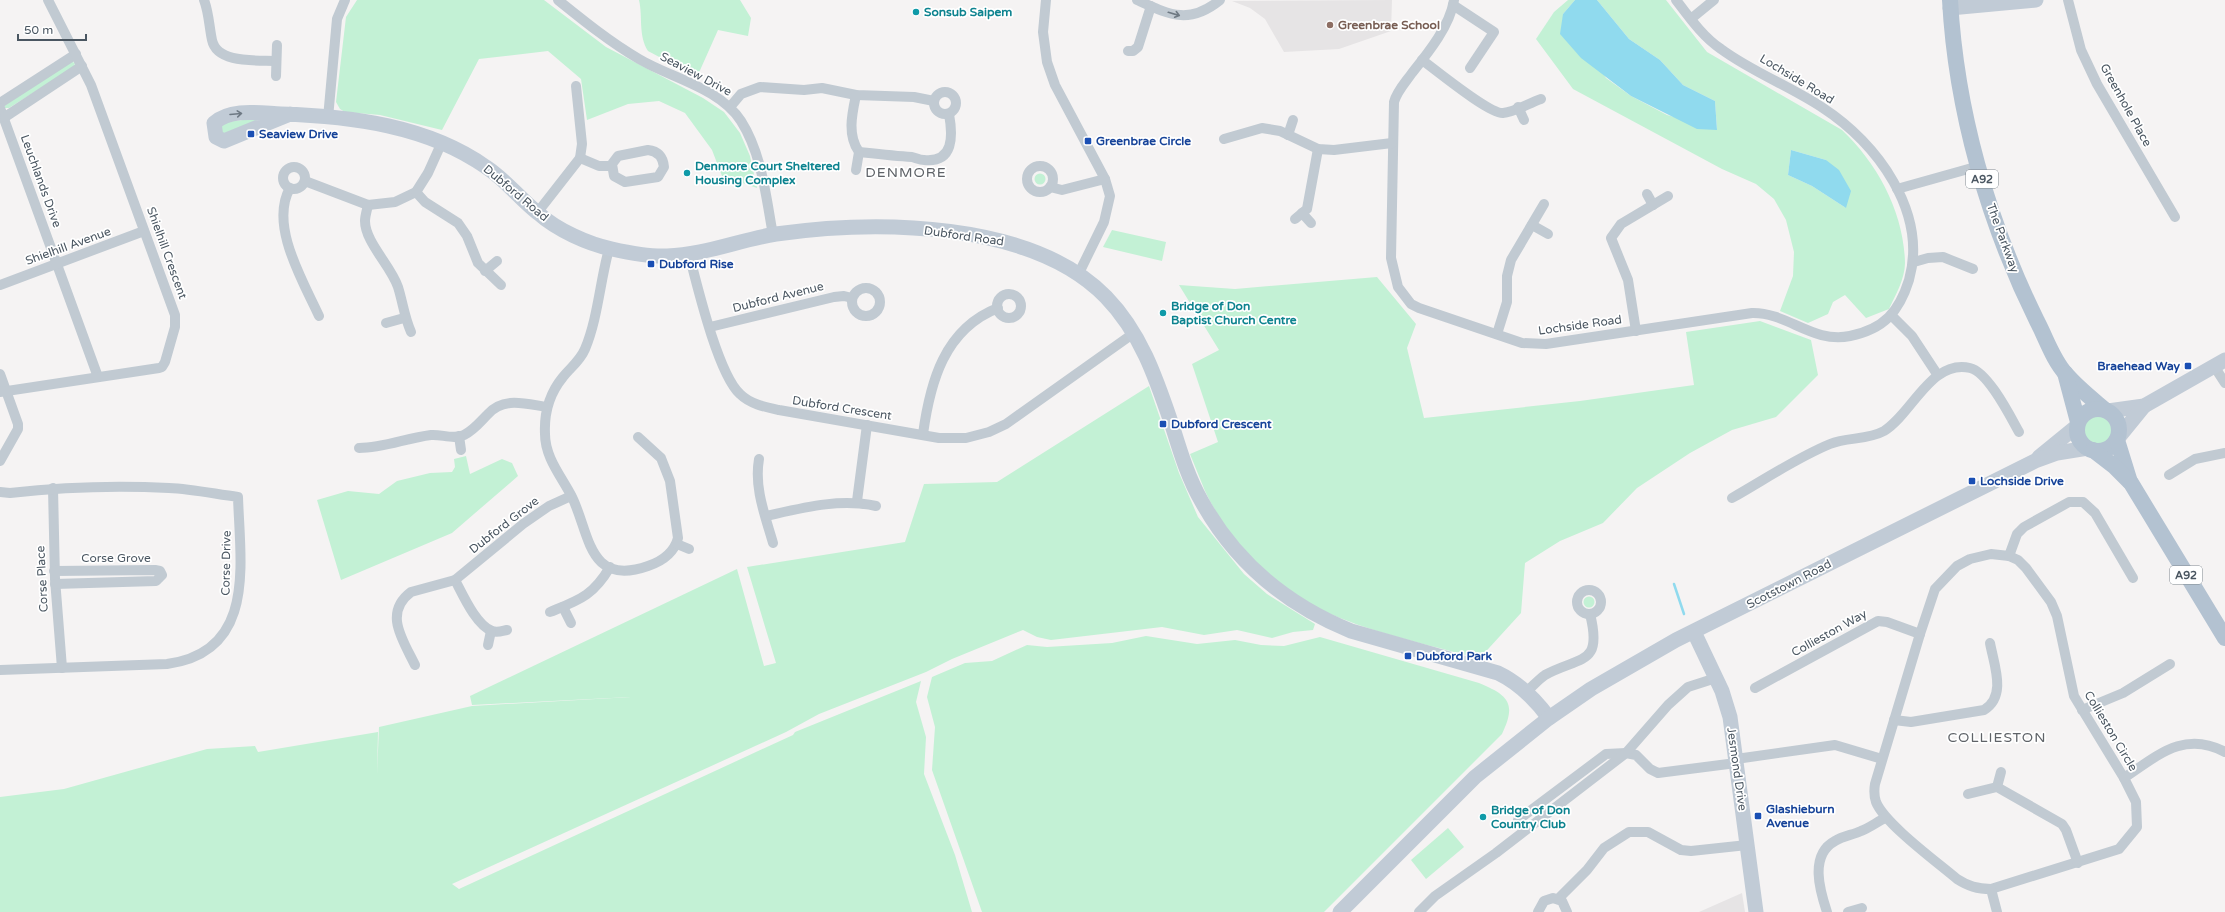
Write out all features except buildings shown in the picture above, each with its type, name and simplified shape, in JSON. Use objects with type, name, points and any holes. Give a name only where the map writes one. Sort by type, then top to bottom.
[{"type":"main road","name":"The Parkway","points":[[1950,4],[1961,88],[1988,200],[2016,274],[2047,340],[2065,373],[2078,424]]},
{"type":"main road","name":"The Parkway","points":[[2065,373],[2106,410]]},
{"type":"main road","points":[[2078,424],[2089,411],[2106,410]]},
{"type":"main road","name":"A92","points":[[2106,410],[2118,422],[2117,439],[2131,483],[2225,638]]},
{"type":"main road","name":"A92","points":[[2078,424],[2079,439],[2115,467],[2131,483]]},
{"type":"main road","points":[[2090,449],[2106,449],[2117,439]]},
{"type":"street","name":"Shielhill Crescent","points":[[3,391],[162,367],[165,362],[176,321],[91,85],[48,0]]},
{"type":"street","points":[[204,0],[209,15],[212,42],[218,51],[228,56],[276,61]]},
{"type":"street","points":[[328,118],[337,19],[345,0]]},
{"type":"street","name":"Seaview Drive","points":[[558,0],[613,43],[646,63],[709,93],[730,107],[741,121],[754,145],[773,235]]},
{"type":"street","points":[[1046,0],[1043,32],[1047,62],[1055,85],[1105,179],[1110,196],[1104,222],[1079,273]]},
{"type":"street","points":[[1137,0],[1175,16],[1199,14],[1220,0]]},
{"type":"street","name":"Lochside Road","points":[[1454,2],[1446,22],[1422,60],[1396,95],[1394,102],[1392,143],[1391,258],[1398,287],[1411,304],[1522,343],[1546,344],[1762,313],[1780,318],[1815,334],[1838,338],[1862,333],[1875,328],[1892,316],[1901,303],[1914,262],[1910,222],[1897,189],[1877,157],[1851,130],[1823,108],[1721,49],[1705,35],[1676,0]]},
{"type":"street","points":[[1692,18],[1714,0]]},
{"type":"street","points":[[1950,4],[2036,0]]},
{"type":"street","name":"Greenhole Place","points":[[2068,0],[2081,50],[2097,84],[2175,217]]},
{"type":"street","points":[[1454,2],[1494,32],[1470,68]]},
{"type":"street","points":[[1128,51],[1133,51],[1138,47],[1151,6]]},
{"type":"street","points":[[276,76],[277,44]]},
{"type":"street","points":[[0,102],[76,54]]},
{"type":"street","points":[[1422,60],[1494,111],[1502,113],[1541,99]]},
{"type":"street","points":[[2,112],[82,66]]},
{"type":"street","points":[[538,213],[580,158],[582,144],[576,86]]},
{"type":"street","points":[[730,107],[741,94],[760,87],[804,90],[822,88],[856,95],[914,97],[934,101]]},
{"type":"street","points":[[934,101],[942,93],[953,95],[956,100],[956,107],[949,114]]},
{"type":"street","points":[[856,95],[852,115],[852,135],[854,145],[859,152],[856,170]]},
{"type":"street","points":[[934,101],[935,107],[939,112],[949,114]]},
{"type":"street","points":[[1518,107],[1524,120]]},
{"type":"street","name":"Leuchlands Drive","points":[[2,112],[98,376]]},
{"type":"street","name":"Dubford Road","points":[[290,114],[388,126],[442,142],[466,153],[489,169],[538,213],[569,232],[609,249],[665,257],[689,254],[773,235],[819,230],[894,227],[984,237],[1018,245],[1043,254],[1079,273],[1105,296],[1122,315],[1147,356],[1200,501],[1226,539],[1257,574],[1289,600],[1328,622],[1351,631],[1498,673],[1512,680],[1526,692],[1548,718]]},
{"type":"street","points":[[859,152],[902,158],[913,157],[922,160],[935,160],[943,157],[948,150],[951,141],[949,114]]},
{"type":"street","points":[[1288,135],[1293,120]]},
{"type":"street","points":[[1224,139],[1262,128],[1280,131],[1318,149],[1334,150],[1392,143]]},
{"type":"street","points":[[305,181],[368,205],[395,202],[416,192],[428,173],[442,142]]},
{"type":"street","points":[[1311,223],[1298,216],[1307,209],[1318,149]]},
{"type":"street","points":[[648,150],[657,153],[664,164],[658,177],[625,182],[614,176],[612,166],[615,158],[621,154],[648,150]]},
{"type":"street","points":[[580,158],[599,166],[612,166]]},
{"type":"street","points":[[1897,189],[1979,166]]},
{"type":"street","points":[[295,167],[302,170],[305,181],[300,187],[290,188],[285,184],[285,172],[289,168],[295,167]]},
{"type":"street","points":[[1050,187],[1062,190],[1105,179]]},
{"type":"street","points":[[290,188],[284,202],[282,217],[293,259],[319,316]]},
{"type":"street","points":[[416,192],[425,202],[458,223],[467,236],[478,263],[502,285]]},
{"type":"street","points":[[1647,194],[1653,205]]},
{"type":"street","points":[[1636,331],[1628,280],[1611,238],[1621,224],[1668,196]]},
{"type":"street","points":[[1497,334],[1507,302],[1508,268],[1544,204]]},
{"type":"street","points":[[368,205],[365,221],[368,234],[388,264],[398,286],[404,318],[411,332]]},
{"type":"street","points":[[1532,225],[1548,234]]},
{"type":"street","name":"Shielhill Avenue","points":[[0,285],[144,231]]},
{"type":"street","points":[[609,249],[584,350],[579,360],[555,388],[547,406],[545,436],[551,461],[571,496],[588,544],[594,555],[610,568],[629,570],[650,565],[665,558],[677,544],[677,525],[671,497],[670,481],[661,458],[638,437]]},
{"type":"street","name":"Dubford Crescent","points":[[689,254],[725,374],[739,394],[763,407],[779,410],[923,434],[956,438],[989,432],[1006,424],[1134,333]]},
{"type":"street","points":[[1914,262],[1928,258],[1943,257],[1973,269]]},
{"type":"street","points":[[485,271],[496,260]]},
{"type":"street","name":"Dubford Avenue","points":[[710,327],[834,297],[844,296],[852,298]]},
{"type":"street","points":[[923,434],[932,386],[943,358],[962,332],[981,315],[998,308]]},
{"type":"street","points":[[1892,316],[1912,336],[1936,374]]},
{"type":"street","points":[[386,323],[404,318]]},
{"type":"street","points":[[2117,439],[2144,406],[2220,363],[2225,383]]},
{"type":"street","points":[[1732,498],[1831,444],[1870,436],[1883,431],[1897,420],[1936,374],[1953,368],[1971,368],[1985,377],[2019,432]]},
{"type":"street","points":[[0,374],[3,391],[18,424],[18,429],[0,461]]},
{"type":"street","points":[[359,448],[383,446],[431,435],[464,435],[479,425],[491,410],[502,404],[513,402],[547,406]]},
{"type":"street","points":[[2106,410],[2144,406]]},
{"type":"street","points":[[2035,461],[2078,424]]},
{"type":"street","points":[[857,502],[867,425]]},
{"type":"street","points":[[459,436],[461,450]]},
{"type":"street","points":[[2035,461],[2057,453],[2090,449]]},
{"type":"street","points":[[2169,475],[2195,459],[2225,453]]},
{"type":"street","points":[[759,459],[752,471],[773,543]]},
{"type":"street","name":"Scotstown Road","points":[[1340,912],[1475,777],[1548,718],[1591,689],[1694,632],[2035,461]]},
{"type":"street","name":"Corse Drive","points":[[0,492],[10,493],[53,488],[89,487],[169,488],[238,497],[241,570],[239,598],[229,624],[210,646],[194,656],[175,662],[0,670]]},
{"type":"street","name":"Corse Place","points":[[53,488],[54,571],[62,668]]},
{"type":"street","name":"Dubford Grove","points":[[415,665],[396,619],[398,605],[411,592],[455,580],[523,524],[549,506],[571,496]]},
{"type":"street","points":[[766,516],[813,506],[857,502],[876,506]]},
{"type":"street","points":[[2009,556],[2016,534],[2024,526],[2069,502],[2083,502],[2095,513],[2133,578]]},
{"type":"street","points":[[677,544],[689,549]]},
{"type":"street","name":"Collieston Circle","points":[[1991,554],[2009,556],[2026,568],[2051,602],[2057,616],[2074,696],[2124,778],[2136,802],[2137,827],[2119,849],[1991,889],[1968,886],[1957,879],[1885,818],[1876,802],[1874,793],[1875,784],[1920,634],[1935,589],[1957,566],[1970,559],[1991,554]]},
{"type":"street","points":[[550,612],[592,592],[600,585],[610,568]]},
{"type":"street","name":"Corse Grove","points":[[54,571],[155,570],[160,571],[162,575],[156,581],[55,584]]},
{"type":"street","points":[[455,580],[470,607],[482,624],[491,631],[508,630]]},
{"type":"street","points":[[563,607],[571,623]]},
{"type":"street","points":[[1526,692],[1546,675],[1582,661],[1589,654],[1593,645],[1594,631],[1590,614]]},
{"type":"street","name":"Collieston Way","points":[[1755,688],[1878,621],[1887,622],[1920,634]]},
{"type":"street","points":[[488,645],[491,631]]},
{"type":"street","name":"Jesmond Drive","points":[[1694,632],[1716,678],[1730,717],[1756,912]]},
{"type":"street","points":[[1894,720],[1912,722],[1984,710],[1992,704],[1998,690],[1990,643]]},
{"type":"street","points":[[2082,710],[2123,693],[2170,664]]},
{"type":"street","points":[[1418,912],[1435,896],[1496,853],[1626,753],[1668,705],[1688,687],[1716,678]]},
{"type":"street","points":[[2124,778],[2172,747],[2188,743],[2206,744],[2225,752]]},
{"type":"street","points":[[1518,820],[1603,755],[1626,753],[1636,755],[1650,769],[1658,773],[1834,745],[1882,759]]},
{"type":"street","points":[[1997,787],[2001,772]]},
{"type":"street","points":[[1968,794],[1997,787],[2062,824],[2066,830],[2078,863]]},
{"type":"street","points":[[1827,912],[1819,880],[1820,860],[1826,849],[1832,842],[1860,831],[1885,818]]},
{"type":"street","points":[[1558,899],[1587,870],[1604,848],[1623,834],[1630,832],[1648,832],[1681,850],[1691,851],[1747,845]]},
{"type":"street","points":[[1991,889],[1997,912]]},
{"type":"street","points":[[1538,912],[1544,901],[1553,898],[1558,899],[1566,906],[1567,912]]},
{"type":"street","points":[[1848,912],[1862,908]]},
{"type":"shaded area","name":"Greenbrae School","points":[[1392,0],[1391,31],[1339,49],[1284,52],[1265,19],[1250,8],[1232,1]]},
{"type":"shaded area","points":[[1742,893],[1745,912],[1699,912]]},
{"type":"green space","points":[[357,0],[544,0],[606,47],[703,98],[724,112],[740,133],[750,156],[757,188],[722,176],[712,150],[685,113],[659,101],[628,104],[587,120],[581,79],[548,51],[479,59],[442,130],[380,115],[345,112],[340,109],[336,102],[346,17]]},
{"type":"green space","points":[[639,0],[740,0],[751,18],[748,36],[718,30],[697,77],[648,51],[643,39]]},
{"type":"green space","points":[[1568,0],[1575,0],[1563,14],[1606,78],[1631,96],[1667,115],[1717,129],[1715,101],[1683,85],[1660,60],[1629,39],[1597,0],[1666,0],[1707,52],[1842,130],[1867,158],[1887,190],[1900,226],[1905,269],[1889,309],[1866,318],[1845,295],[1833,302],[1828,314],[1808,323],[1780,311],[1793,276],[1794,252],[1786,220],[1774,199],[1756,184],[1722,169],[1573,89],[1536,39],[1554,12]],"holes":[[[1791,150],[1826,160],[1846,208],[1812,186],[1788,175]]]},
{"type":"green space","points":[[70,61],[75,63],[74,67],[9,108],[5,108],[4,106]]},
{"type":"green space","points":[[261,118],[234,134],[222,133],[220,126],[225,122]]},
{"type":"green space","points":[[1040,173],[1044,175],[1046,179],[1044,183],[1040,185],[1036,183],[1034,179],[1036,175]]},
{"type":"green space","points":[[1112,230],[1166,242],[1162,261],[1103,247]]},
{"type":"green space","points":[[1377,277],[1416,324],[1407,348],[1424,418],[1580,401],[1694,385],[1686,332],[1760,321],[1811,340],[1818,375],[1776,417],[1732,430],[1690,453],[1637,488],[1603,523],[1560,541],[1525,563],[1521,613],[1479,659],[1377,631],[1338,617],[1302,599],[1285,587],[1253,559],[1238,543],[1214,509],[1190,454],[1218,442],[1192,364],[1219,350],[1179,285],[1235,289]]},
{"type":"green space","points":[[1149,386],[1179,473],[1198,517],[1244,574],[1267,594],[1315,624],[1313,630],[1293,632],[1272,638],[1237,630],[1204,635],[1162,627],[1051,640],[1037,637],[1023,630],[952,659],[926,672],[819,714],[786,732],[452,884],[459,889],[793,735],[795,732],[921,681],[916,702],[926,737],[924,774],[955,855],[972,912],[0,912],[0,797],[64,789],[207,749],[255,746],[258,752],[378,732],[377,774],[379,727],[472,706],[631,697],[472,705],[470,696],[737,569],[764,666],[776,663],[747,567],[905,542],[924,484],[997,482]]},
{"type":"green space","points":[[2098,416],[2108,420],[2112,430],[2108,440],[2098,444],[2088,440],[2084,430],[2088,420]]},
{"type":"green space","points":[[466,456],[470,474],[502,459],[512,463],[518,476],[452,533],[341,580],[317,500],[348,491],[379,494],[397,481],[430,473],[452,472],[455,467],[454,459]]},
{"type":"green space","points":[[1589,596],[1593,598],[1595,602],[1593,606],[1589,608],[1585,606],[1583,602],[1585,598]]},
{"type":"green space","points":[[1146,636],[1197,644],[1235,640],[1261,645],[1284,646],[1320,637],[1489,687],[1503,696],[1507,701],[1509,715],[1502,734],[1324,912],[982,912],[932,770],[935,727],[927,697],[932,677],[965,663],[992,661],[1027,645],[1047,647],[1112,643]]},
{"type":"green space","points":[[1448,828],[1464,847],[1426,879],[1411,860]]},
{"type":"water","points":[[1575,0],[1597,0],[1629,39],[1660,60],[1683,85],[1715,101],[1717,130],[1697,129],[1631,96],[1581,58],[1560,34],[1563,14]]},
{"type":"water","points":[[1791,150],[1826,160],[1839,170],[1851,191],[1846,208],[1812,186],[1788,175]]},
{"type":"waterway","points":[[1674,584],[1684,614]]},
{"type":"place","name":"Sonsub Saipem","points":[[916,12]]},
{"type":"place","name":"Greenbrae School","points":[[1330,25]]},
{"type":"place","name":"Seaview Drive","points":[[251,134]]},
{"type":"place","name":"Greenbrae Circle","points":[[1088,141]]},
{"type":"place","name":"Denmore Court Sheltered Housing Complex","points":[[687,173]]},
{"type":"place","name":"Dubford Rise","points":[[651,264]]},
{"type":"place","name":"Bridge of Don Baptist Church Centre","points":[[1163,313]]},
{"type":"place","name":"Braehead Way","points":[[2188,366]]},
{"type":"place","name":"Dubford Crescent","points":[[1163,424]]},
{"type":"place","name":"Lochside Drive","points":[[1972,481]]},
{"type":"place","name":"Dubford Park","points":[[1408,656]]},
{"type":"place","name":"Glashieburn Avenue","points":[[1758,816]]},
{"type":"place","name":"Bridge of Don Country Club","points":[[1483,817]]},
{"type":"district","name":"DENMORE","points":[[906,172]]},
{"type":"district","name":"COLLIESTON","points":[[1997,737]]}]
